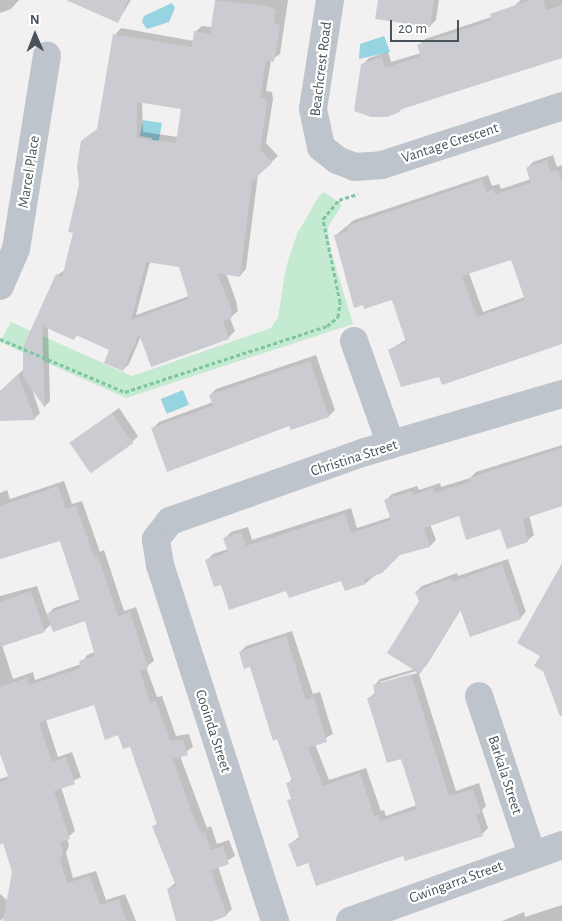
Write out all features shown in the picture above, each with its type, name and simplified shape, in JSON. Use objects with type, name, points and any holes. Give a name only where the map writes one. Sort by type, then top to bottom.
[{"type":"street","name":"Beachcrest Road","points":[[330,0],[313,109],[320,146],[346,164]]},
{"type":"street","name":"Marcel Place","points":[[0,286],[16,249],[47,55]]},
{"type":"street","name":"Vantage Crescent","points":[[346,164],[382,165],[562,106]]},
{"type":"street","points":[[354,341],[391,445]]},
{"type":"street","name":"Christina Street","points":[[156,539],[170,522],[391,445],[562,394]]},
{"type":"street","name":"Cooinda Street","points":[[156,539],[160,565],[275,921]]},
{"type":"street","name":"Barkala Street","points":[[479,696],[532,854]]},
{"type":"street","name":"Gwingarra Street","points":[[350,921],[532,854],[562,845]]},
{"type":"path","points":[[0,339],[125,392],[327,326],[338,317],[340,302],[323,219],[339,200],[360,193],[346,164]]},
{"type":"green space","points":[[324,192],[342,205],[328,227],[329,245],[353,324],[126,398],[0,342],[11,322],[132,376],[271,328],[278,317],[286,267],[297,234],[319,196]]},
{"type":"water","points":[[172,3],[175,8],[169,22],[147,29],[142,22],[144,16]]},
{"type":"water","points":[[384,36],[390,52],[359,59],[360,44]]},
{"type":"water","points":[[143,120],[162,123],[157,151],[151,150],[152,138],[140,136]]},
{"type":"water","points":[[183,390],[189,405],[167,414],[161,399]]},
{"type":"building","points":[[66,0],[128,0],[118,23]]},
{"type":"building","points":[[215,0],[267,6],[276,10],[274,24],[280,25],[274,62],[266,60],[260,97],[266,98],[267,106],[260,149],[272,163],[252,181],[240,277],[217,273],[231,308],[232,318],[223,321],[229,339],[151,367],[139,334],[123,371],[104,363],[109,350],[76,335],[74,340],[42,326],[45,408],[23,377],[23,347],[56,274],[62,277],[73,233],[68,232],[79,185],[77,166],[81,141],[97,129],[113,34],[192,47],[194,31],[210,34]],"holes":[[[137,102],[181,109],[176,143],[137,138]],[[146,262],[179,267],[189,299],[131,320]]]},
{"type":"building","points":[[378,0],[434,0],[430,27],[375,19]]},
{"type":"building","points":[[530,0],[543,0],[546,10],[562,5],[562,58],[399,110],[400,112],[387,117],[371,117],[354,111],[361,64],[382,57],[385,68],[421,56],[417,45],[492,20],[490,14]]},
{"type":"building","points":[[547,160],[550,172],[558,170],[562,182],[562,344],[442,385],[439,377],[401,387],[388,350],[406,342],[392,300],[364,309],[363,305],[354,308],[334,235],[348,231],[347,226],[482,180],[486,192],[493,189],[495,194],[531,183],[526,168]],"holes":[[[511,260],[525,300],[477,317],[462,276]]]},
{"type":"building","points":[[310,361],[329,417],[291,430],[289,426],[167,472],[151,428],[213,406],[209,395]]},
{"type":"building","points":[[18,374],[35,420],[0,421],[0,392]]},
{"type":"building","points":[[112,413],[133,443],[91,473],[69,443]]},
{"type":"building","points":[[562,448],[562,506],[523,519],[528,542],[507,549],[500,529],[466,540],[459,516],[424,528],[430,547],[400,555],[382,573],[365,579],[366,584],[345,591],[341,581],[289,598],[286,591],[229,610],[221,585],[214,587],[205,560],[228,552],[223,538],[241,532],[246,546],[345,514],[351,533],[391,520],[384,500],[411,491],[413,495],[433,488],[435,493],[470,482],[469,478]]},
{"type":"building","points":[[58,486],[66,509],[76,506],[94,557],[98,556],[118,616],[130,612],[148,668],[140,671],[150,703],[156,701],[170,741],[183,739],[188,755],[173,759],[201,833],[205,832],[211,850],[223,846],[229,864],[211,870],[227,916],[213,921],[176,921],[167,889],[176,886],[152,826],[157,824],[130,747],[123,749],[118,735],[105,740],[94,705],[39,723],[52,762],[66,757],[75,784],[54,791],[70,839],[60,842],[63,853],[60,860],[67,883],[90,876],[100,905],[119,899],[126,921],[3,921],[12,872],[3,843],[0,845],[0,782],[9,779],[0,754],[0,687],[27,678],[29,685],[81,668],[79,661],[95,656],[85,621],[53,632],[46,614],[80,602],[60,541],[0,559],[0,506]]},
{"type":"building","points":[[562,563],[562,716],[560,716],[543,671],[534,666],[540,656],[517,643]]},
{"type":"building","points":[[502,564],[521,619],[470,637],[460,609],[420,674],[387,653],[419,601],[415,592],[451,578],[452,582]]},
{"type":"building","points":[[31,591],[45,632],[0,647],[0,602]]},
{"type":"building","points":[[286,636],[306,700],[314,697],[327,742],[308,748],[323,786],[360,773],[374,816],[378,815],[380,821],[417,809],[401,759],[387,763],[367,698],[375,696],[373,685],[411,674],[449,796],[473,789],[481,813],[476,814],[483,836],[405,861],[403,856],[316,886],[308,863],[297,867],[288,844],[300,840],[287,800],[291,799],[286,783],[292,781],[277,739],[273,741],[250,667],[244,669],[239,652]]}]
